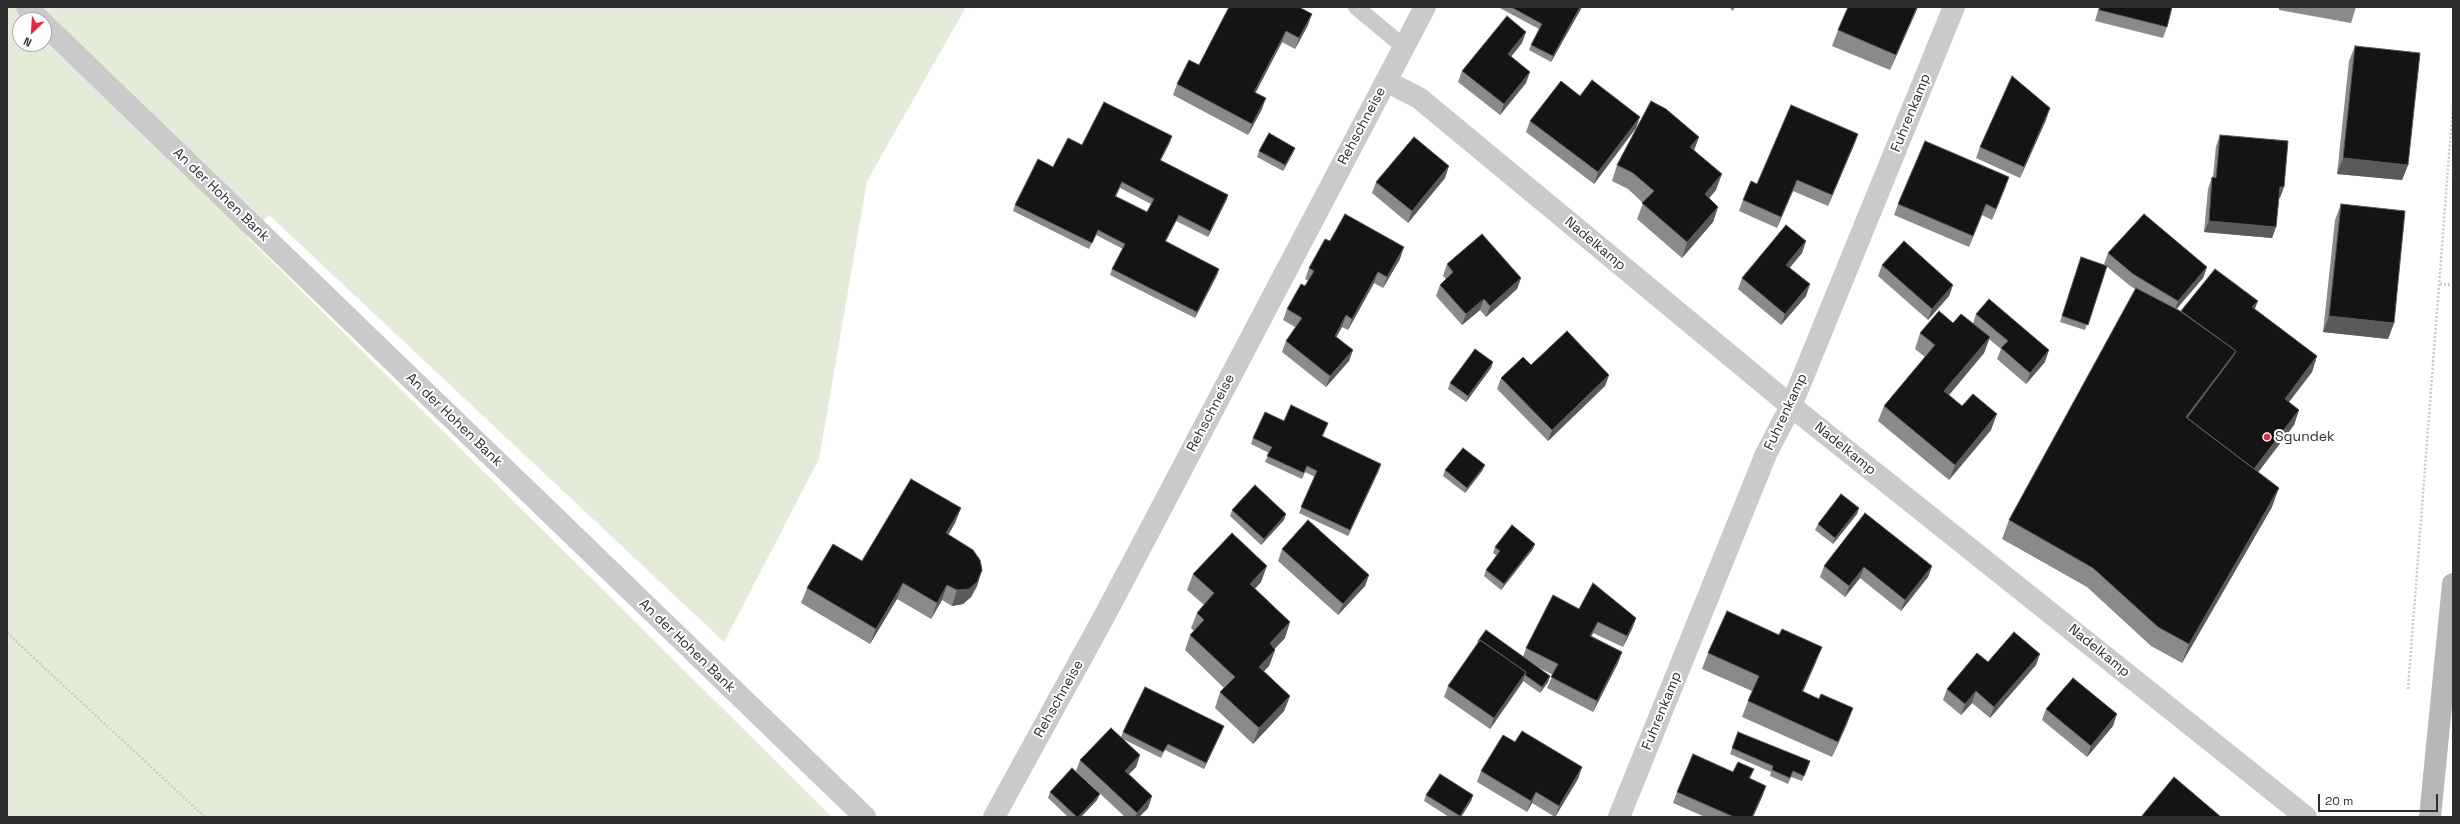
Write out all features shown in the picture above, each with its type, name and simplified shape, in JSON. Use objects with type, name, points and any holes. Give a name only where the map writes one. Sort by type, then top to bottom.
[{"type":"main road","points":[[2430,817],[2453,584]]},
{"type":"street","name":"Rehschneise","points":[[994,817],[1105,615],[1425,7]]},
{"type":"street","name":"Fuhrenkamp","points":[[1626,814],[1766,454],[1791,406],[1954,7]]},
{"type":"street","name":"An der Hohen Bank","points":[[52,32],[865,817]]},
{"type":"street","name":"Nadelkamp","points":[[1386,81],[1419,98],[1791,406],[2306,817]]},
{"type":"lane","points":[[1356,7],[1404,47]]},
{"type":"path","points":[[2407,692],[2453,104]]},
{"type":"path","points":[[2440,284],[2453,285]]},
{"type":"path","points":[[7,634],[205,817]]},
{"type":"green space","points":[[7,7],[966,7],[867,181],[819,459],[724,642],[269,215],[247,237],[832,817],[7,817]]},
{"type":"building","points":[[1229,7],[1299,7],[1312,14],[1299,38],[1286,31],[1254,92],[1266,98],[1252,124],[1177,84],[1189,60],[1199,65]]},
{"type":"building","points":[[1511,7],[1580,7],[1553,56],[1531,45],[1542,24]]},
{"type":"building","points":[[1848,7],[1917,7],[1896,55],[1838,30]]},
{"type":"building","points":[[2100,7],[2172,7],[2167,27],[2099,10]]},
{"type":"building","points":[[1507,16],[1526,32],[1508,54],[1530,72],[1504,104],[1462,71]]},
{"type":"building","points":[[2355,46],[2420,53],[2408,165],[2343,158]]},
{"type":"building","points":[[2012,76],[2050,108],[2024,167],[1980,147]]},
{"type":"building","points":[[1592,80],[1640,117],[1598,172],[1530,121],[1561,81],[1580,96]]},
{"type":"building","points":[[1651,101],[1666,109],[1699,137],[1690,147],[1722,174],[1705,194],[1718,207],[1687,242],[1642,203],[1654,191],[1633,173],[1617,165]]},
{"type":"building","points":[[1104,102],[1172,136],[1160,160],[1228,195],[1210,231],[1179,215],[1165,241],[1219,269],[1197,312],[1112,269],[1125,244],[1098,230],[1092,243],[1015,205],[1038,159],[1053,167],[1068,138],[1082,145]],"holes":[[[1122,182],[1154,199],[1147,212],[1115,196]]]},
{"type":"building","points":[[1791,105],[1858,134],[1832,195],[1797,180],[1781,217],[1743,200],[1751,181],[1757,184]]},
{"type":"building","points":[[1269,133],[1295,148],[1285,165],[1259,151]]},
{"type":"building","points":[[2220,135],[2288,141],[2284,187],[2280,187],[2276,227],[2209,221],[2212,177],[2216,178]]},
{"type":"building","points":[[1414,137],[1449,166],[1412,211],[1376,182]]},
{"type":"building","points":[[1925,141],[2009,177],[1996,209],[1986,204],[1973,236],[1898,204]]},
{"type":"building","points":[[2341,204],[2405,211],[2394,323],[2329,316]]},
{"type":"building","points":[[1345,214],[1404,247],[1387,277],[1378,272],[1352,319],[1346,315],[1335,336],[1353,350],[1330,376],[1286,341],[1302,318],[1287,309],[1301,284],[1305,286],[1314,271],[1309,268],[1325,239],[1330,241]]},
{"type":"building","points":[[2144,214],[2207,267],[2178,301],[2133,274],[2108,253]]},
{"type":"building","points":[[1786,225],[1806,241],[1786,265],[1810,284],[1785,314],[1742,278]]},
{"type":"building","points":[[1482,234],[1521,278],[1490,306],[1484,299],[1466,314],[1440,285],[1453,272],[1447,264]]},
{"type":"building","points":[[1904,241],[1953,285],[1932,309],[1882,265]]},
{"type":"building","points":[[2081,257],[2107,266],[2088,325],[2062,316]]},
{"type":"building","points":[[2215,269],[2258,301],[2252,307],[2317,356],[2285,399],[2299,410],[2254,469],[2187,418],[2236,351],[2181,311]]},
{"type":"building","points":[[2136,288],[2180,311],[2236,351],[2186,417],[2279,488],[2189,644],[2158,627],[2093,568],[2009,520]]},
{"type":"building","points":[[1989,299],[2049,350],[2030,373],[2001,348],[2008,341],[1976,314]]},
{"type":"building","points":[[1939,311],[1953,323],[1961,314],[1990,337],[1944,391],[1962,406],[1973,394],[1997,414],[1955,465],[1884,406],[1935,345],[1920,333]]},
{"type":"building","points":[[1567,331],[1609,375],[1552,430],[1501,378],[1523,357],[1531,365]]},
{"type":"building","points":[[1475,349],[1493,362],[1468,396],[1450,383]]},
{"type":"building","points":[[1291,405],[1328,423],[1322,436],[1381,464],[1350,530],[1301,507],[1317,471],[1307,466],[1304,473],[1267,456],[1272,447],[1253,438],[1265,412],[1284,421]]},
{"type":"building","points":[[1463,448],[1485,465],[1467,488],[1445,470]]},
{"type":"building","points":[[911,479],[961,508],[946,533],[973,550],[980,560],[982,570],[977,582],[969,589],[957,590],[947,585],[937,603],[903,583],[876,629],[807,588],[833,544],[862,561]]},
{"type":"building","points":[[1255,485],[1286,514],[1264,539],[1232,510]]},
{"type":"building","points":[[1841,494],[1859,508],[1835,538],[1818,524]]},
{"type":"building","points":[[1865,513],[1932,566],[1905,600],[1864,567],[1849,586],[1824,566]]},
{"type":"building","points":[[1308,520],[1369,575],[1343,604],[1282,549]]},
{"type":"building","points":[[1512,525],[1535,544],[1504,584],[1486,570],[1500,551],[1495,547]]},
{"type":"building","points":[[1232,533],[1267,566],[1250,584],[1290,622],[1270,643],[1275,650],[1259,667],[1290,696],[1259,728],[1220,692],[1235,677],[1190,635],[1204,620],[1197,613],[1214,593],[1193,574]]},
{"type":"building","points":[[1593,583],[1636,618],[1627,636],[1598,622],[1590,636],[1622,652],[1597,701],[1551,677],[1558,664],[1526,648],[1553,595],[1579,609]]},
{"type":"building","points":[[1727,611],[1779,635],[1782,629],[1822,647],[1802,691],[1819,699],[1821,694],[1853,708],[1838,742],[1748,701],[1759,676],[1708,653]]},
{"type":"building","points":[[1486,630],[1550,676],[1542,687],[1525,675],[1526,672],[1480,640],[1479,642],[1478,641]]},
{"type":"building","points":[[2014,632],[2040,654],[1994,707],[1976,691],[1965,704],[1947,689],[1977,653],[1988,662]]},
{"type":"building","points":[[1480,640],[1526,672],[1494,718],[1448,686]]},
{"type":"building","points":[[2073,678],[2117,714],[2091,746],[2046,709]]},
{"type":"building","points":[[1145,687],[1224,726],[1206,763],[1168,744],[1163,752],[1123,732]]},
{"type":"building","points":[[1111,728],[1140,755],[1125,771],[1152,796],[1137,813],[1080,760]]},
{"type":"building","points":[[1522,731],[1582,767],[1559,806],[1536,792],[1531,801],[1481,771],[1503,735],[1515,742]]},
{"type":"building","points":[[1738,732],[1810,761],[1804,776],[1793,771],[1790,778],[1772,770],[1773,766],[1732,748]]},
{"type":"building","points":[[1693,754],[1733,772],[1738,762],[1754,769],[1749,778],[1766,786],[1752,817],[1734,817],[1677,792]]},
{"type":"building","points":[[1072,768],[1100,794],[1078,817],[1050,792]]},
{"type":"building","points":[[1440,774],[1473,795],[1460,816],[1426,795]]},
{"type":"building","points":[[2174,777],[2221,817],[2141,817]]},
{"type":"place","name":"Sgundek","points":[[2267,437]]}]
